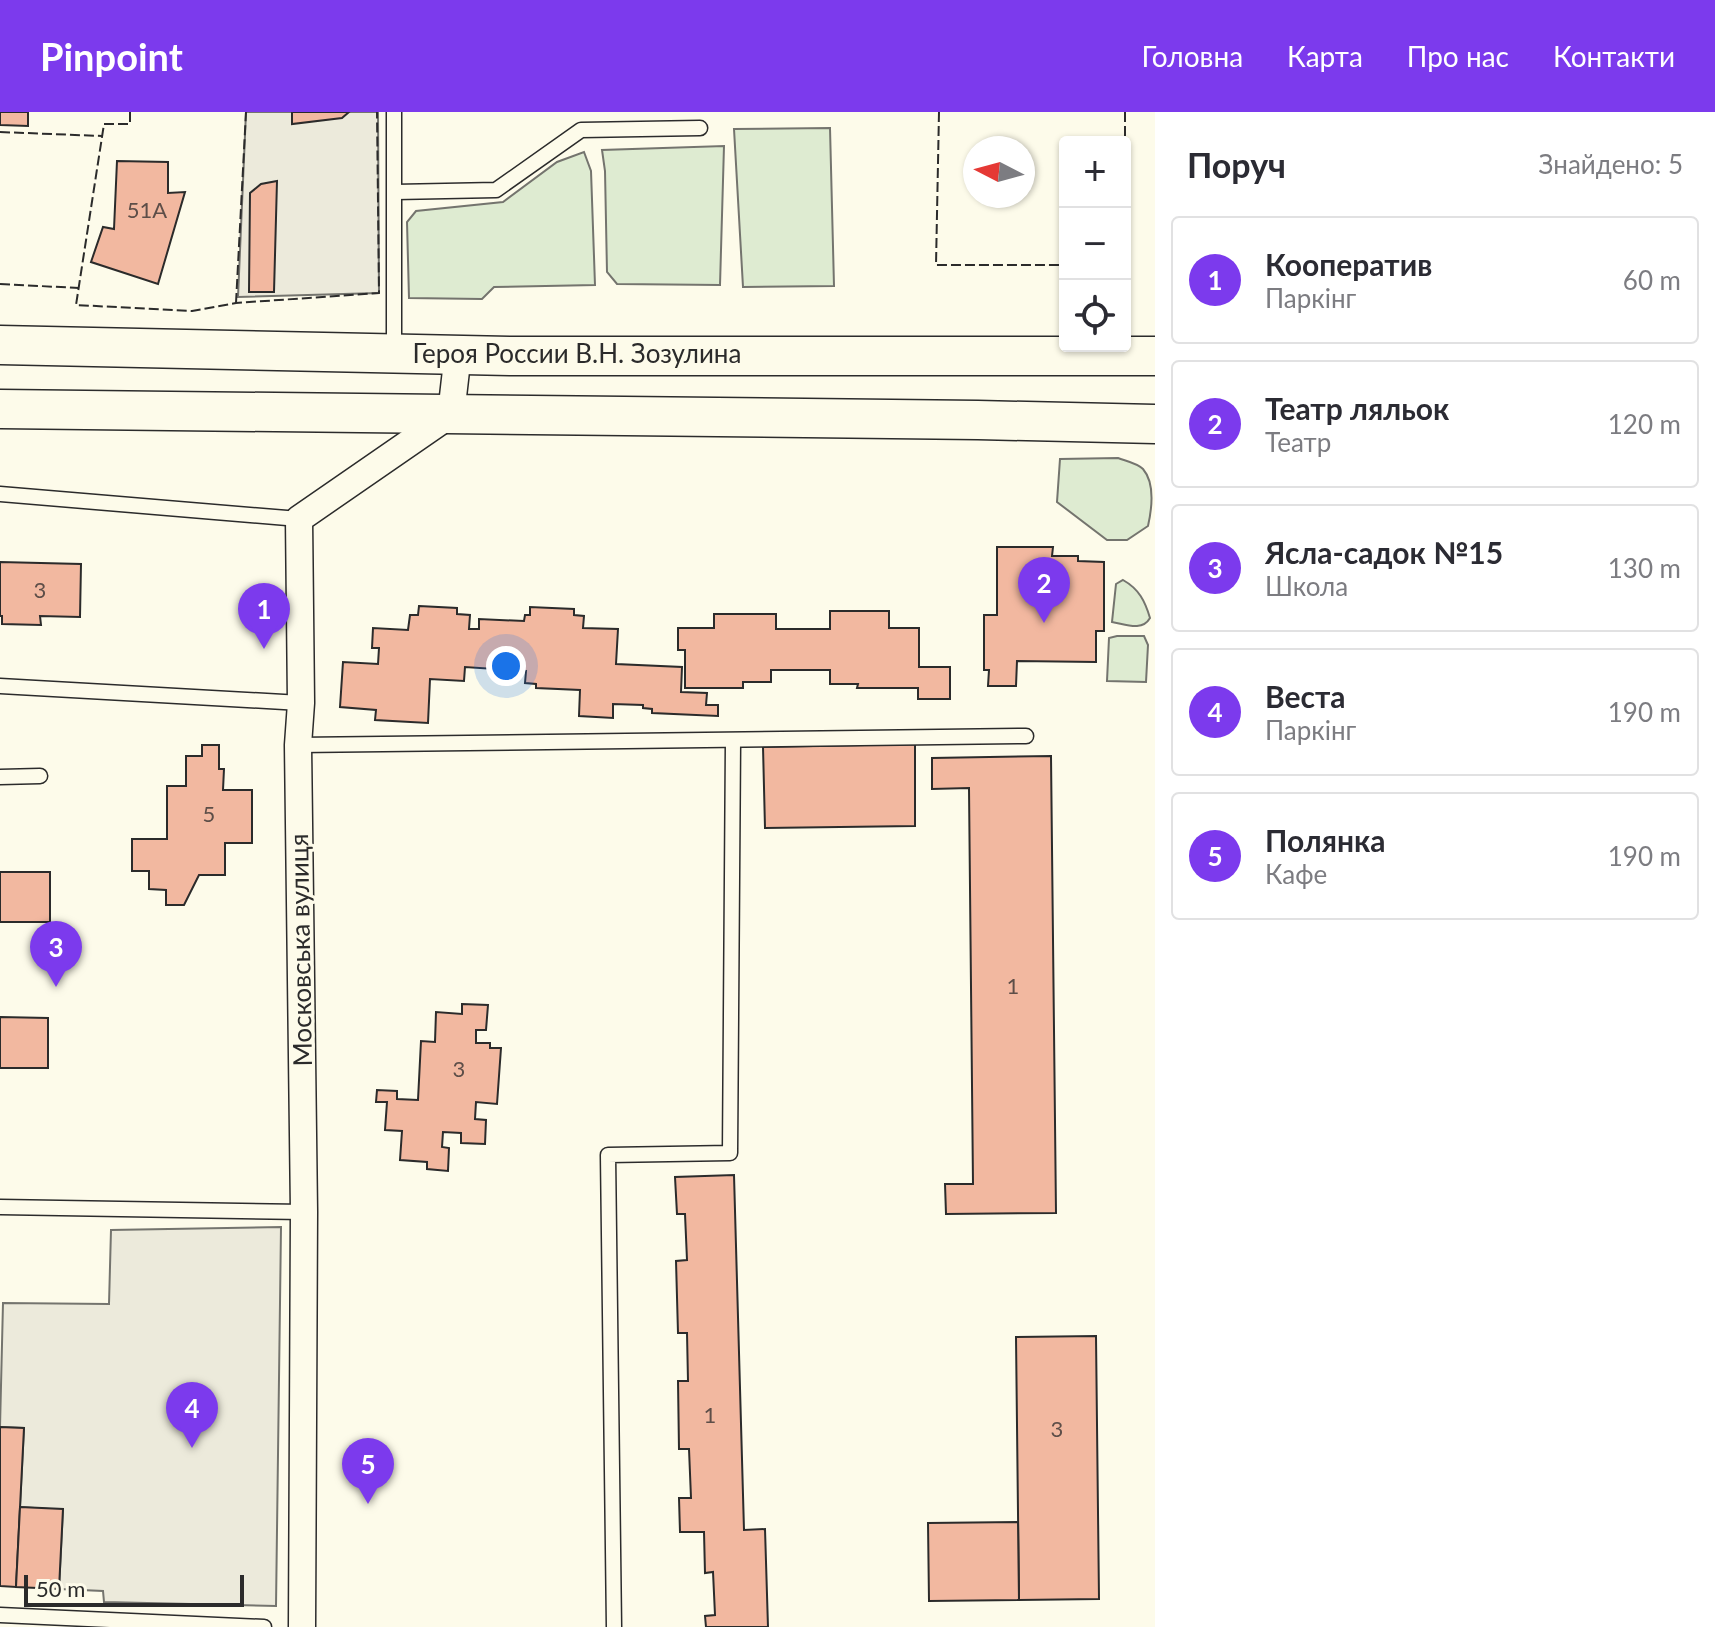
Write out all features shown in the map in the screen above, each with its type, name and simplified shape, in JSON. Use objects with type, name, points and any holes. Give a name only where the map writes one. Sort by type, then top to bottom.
[{"type":"main road","name":"Героя России В.Н. Зозулина","points":[[0,345],[510,356],[1155,356]]},
{"type":"main road","points":[[0,409],[1155,424]]},
{"type":"street","points":[[299,519],[451,414],[458,353]]},
{"type":"street","name":"Московська вулиця","points":[[299,519],[301,703],[298,745],[304,1212],[302,1627]]},
{"type":"lane","points":[[394,112],[394,353]]},
{"type":"lane","points":[[395,192],[496,190],[581,130],[700,128]]},
{"type":"lane","points":[[0,494],[299,519]]},
{"type":"lane","points":[[0,686],[301,703]]},
{"type":"lane","points":[[298,745],[1026,736]]},
{"type":"lane","points":[[614,1627],[608,1155],[730,1153],[733,741]]},
{"type":"lane","points":[[0,777],[40,776]]},
{"type":"lane","points":[[0,1207],[304,1212]]},
{"type":"lane","points":[[0,1615],[264,1627]]},
{"type":"green space","points":[[830,128],[834,286],[743,287],[734,129]]},
{"type":"green space","points":[[724,146],[720,285],[617,284],[607,272],[602,150]]},
{"type":"green space","points":[[584,152],[591,171],[595,285],[494,287],[482,299],[409,298],[407,222],[416,211],[503,202],[557,162]]},
{"type":"green space","points":[[1118,458],[1138,465],[1147,475],[1152,496],[1151,511],[1148,526],[1127,540],[1107,540],[1057,502],[1060,459]]},
{"type":"green space","points":[[1123,580],[1137,591],[1146,606],[1150,618],[1143,625],[1112,622],[1116,584]]},
{"type":"green space","points":[[1144,636],[1148,645],[1146,682],[1107,681],[1109,638]]},
{"type":"shaded area","points":[[246,112],[378,112],[379,293],[238,297]]},
{"type":"shaded area","points":[[281,1227],[276,1606],[104,1602],[103,1591],[59,1589],[63,1510],[20,1507],[24,1428],[0,1427],[3,1303],[109,1304],[111,1230]]},
{"type":"building","points":[[0,112],[28,112],[28,126],[0,125]]},
{"type":"building","points":[[292,112],[349,112],[342,118],[292,124]]},
{"type":"building","points":[[117,161],[168,162],[168,193],[185,192],[158,284],[91,262],[103,227],[114,229]]},
{"type":"building","points":[[277,181],[274,292],[249,292],[250,193],[261,184]]},
{"type":"building","points":[[997,547],[1053,547],[1052,556],[1078,556],[1078,561],[1104,562],[1104,631],[1096,631],[1096,662],[1017,661],[1016,686],[988,686],[989,670],[984,670],[984,615],[997,615]]},
{"type":"building","points":[[0,562],[81,564],[80,617],[40,616],[41,625],[2,624]]},
{"type":"building","points":[[419,606],[457,608],[457,614],[470,615],[469,629],[479,629],[479,619],[524,621],[525,615],[530,615],[530,607],[574,609],[574,615],[584,616],[583,628],[618,629],[616,664],[682,667],[681,692],[707,693],[706,705],[718,705],[718,716],[652,713],[652,709],[643,708],[643,705],[613,704],[613,718],[579,716],[580,690],[536,688],[536,684],[525,683],[526,671],[465,667],[464,681],[430,679],[428,723],[375,720],[376,710],[340,707],[343,662],[378,664],[379,648],[372,648],[373,628],[408,630],[410,615],[418,615]]},
{"type":"building","points":[[830,611],[889,611],[889,628],[919,628],[919,667],[950,667],[950,699],[918,699],[918,688],[857,688],[858,684],[830,684],[830,670],[771,670],[771,682],[743,682],[743,688],[685,688],[685,650],[678,650],[678,628],[714,628],[714,614],[776,614],[776,629],[830,629]]},
{"type":"building","points":[[915,744],[915,826],[765,828],[763,747]]},
{"type":"building","points":[[202,745],[219,745],[219,769],[224,769],[223,790],[252,790],[252,843],[225,843],[225,875],[199,875],[184,905],[166,905],[166,890],[149,889],[149,871],[132,871],[132,839],[167,839],[167,786],[186,786],[186,756],[202,756]]},
{"type":"building","points":[[1051,756],[1056,1213],[946,1214],[945,1184],[973,1184],[969,788],[932,789],[932,758]]},
{"type":"building","points":[[0,872],[50,872],[50,922],[0,922]]},
{"type":"building","points":[[462,1004],[488,1005],[486,1030],[476,1030],[476,1043],[490,1043],[490,1048],[501,1048],[497,1104],[476,1102],[475,1119],[486,1120],[485,1144],[461,1143],[461,1133],[443,1132],[442,1147],[449,1148],[448,1171],[427,1169],[427,1162],[400,1160],[402,1131],[385,1130],[387,1102],[376,1102],[377,1090],[397,1091],[397,1099],[418,1100],[421,1041],[435,1042],[436,1012],[462,1014]]},
{"type":"building","points":[[0,1017],[48,1018],[48,1068],[0,1068]]},
{"type":"building","points":[[734,1175],[744,1530],[765,1529],[768,1627],[706,1627],[705,1616],[715,1615],[713,1572],[705,1573],[704,1532],[680,1532],[679,1498],[691,1498],[689,1449],[679,1449],[678,1381],[688,1381],[687,1333],[678,1333],[676,1261],[687,1260],[685,1214],[677,1214],[675,1177]]},
{"type":"building","points":[[1096,1336],[1099,1599],[1019,1600],[1016,1337]]},
{"type":"building","points":[[0,1427],[24,1428],[16,1587],[0,1586]]},
{"type":"building","points":[[20,1507],[63,1509],[59,1589],[16,1587]]},
{"type":"building","points":[[1018,1522],[1019,1600],[929,1601],[928,1523]]},
{"type":"fence","points":[[130,112],[130,124],[104,124],[76,305],[192,311],[236,303],[379,293],[377,112]]},
{"type":"fence","points":[[236,303],[246,112]]},
{"type":"fence","points":[[939,112],[936,265],[1059,265]]},
{"type":"fence","points":[[1125,112],[1125,208]]},
{"type":"fence","points":[[0,132],[102,136]]},
{"type":"fence","points":[[0,284],[79,288]]},
{"type":"place","name":"Театр ляльок","points":[[1044,623]]},
{"type":"place","name":"Кооператив","points":[[264,649]]},
{"type":"place","name":"Ясла-садок №15","points":[[56,987]]},
{"type":"place","name":"Веста","points":[[192,1448]]},
{"type":"place","name":"Полянка","points":[[368,1504]]}]
